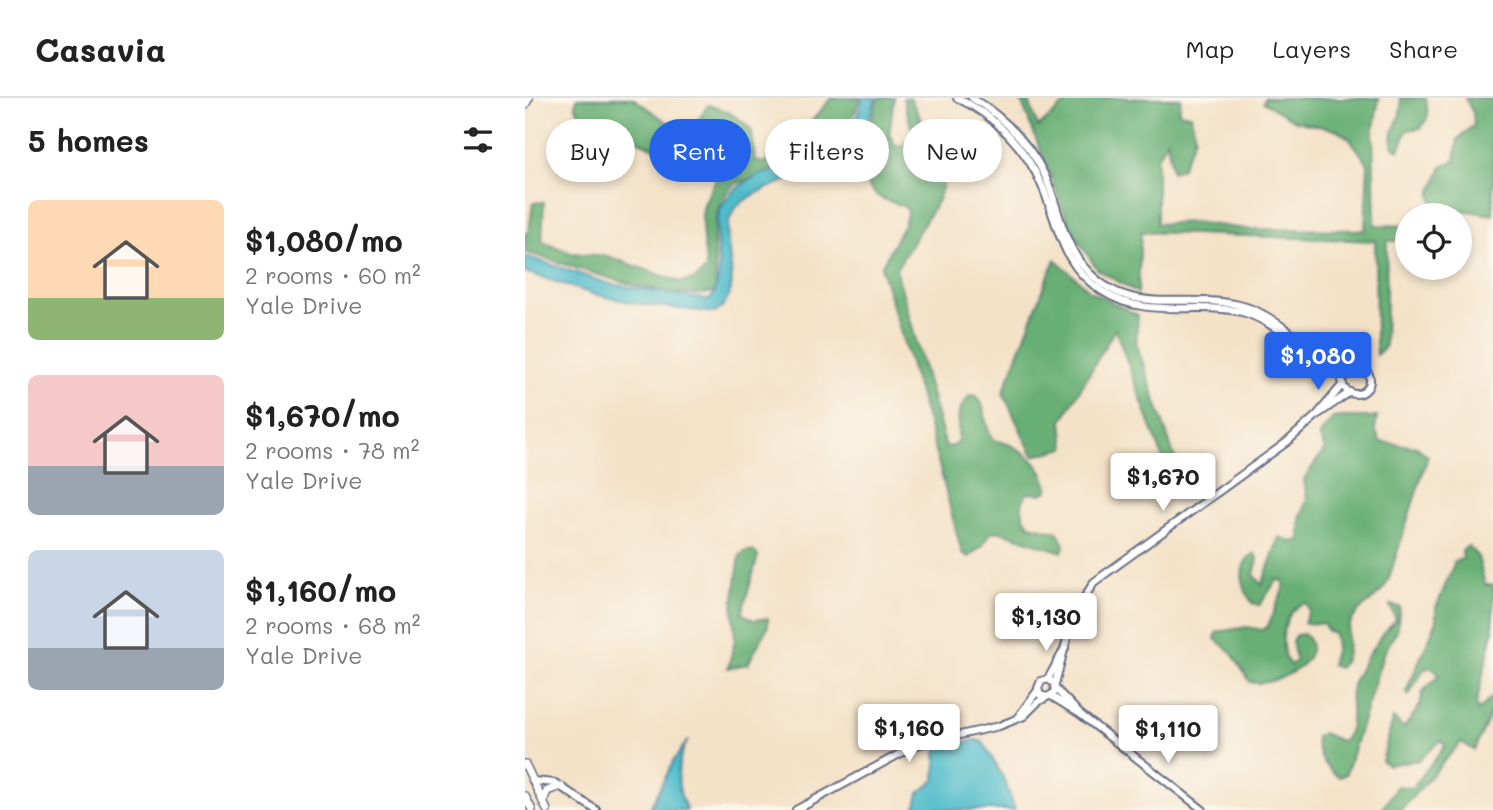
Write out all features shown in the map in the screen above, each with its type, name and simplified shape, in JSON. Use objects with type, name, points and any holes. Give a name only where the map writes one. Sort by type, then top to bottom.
[{"type":"main road","points":[[525,105],[529,98]]},
{"type":"main road","points":[[525,764],[529,781],[547,810]]},
{"type":"main road","points":[[543,802],[547,791],[561,786]]},
{"type":"main road","points":[[525,796],[532,810]]},
{"type":"street","points":[[957,98],[995,122],[1022,152],[1043,189],[1063,248],[1074,266],[1104,292],[1149,308],[1244,313],[1265,322],[1334,367],[1350,392]]},
{"type":"street","points":[[796,810],[916,745],[945,736],[989,729],[1018,717],[1049,697],[1056,687],[1080,601],[1099,576],[1276,450],[1317,415],[1350,392],[1364,391],[1370,381],[1364,369],[1331,359],[1271,318],[1244,306],[1218,302],[1143,301],[1124,296],[1105,284],[1081,263],[1070,246],[1050,187],[1028,148],[999,117],[972,98]]},
{"type":"street","points":[[1317,415],[1343,381],[1346,370],[1354,366]]},
{"type":"street","points":[[1018,717],[1038,690],[1041,681],[1048,679],[1065,648]]},
{"type":"street","points":[[1048,679],[1080,714]]},
{"type":"street","points":[[1038,690],[1080,714],[1203,810]]},
{"type":"street","points":[[1034,707],[1048,701],[1063,705]]},
{"type":"street","points":[[529,781],[561,786],[596,810]]},
{"type":"green space","points":[[577,98],[633,98],[663,119],[649,119],[649,145],[635,140],[635,119],[586,119],[581,117],[575,105]]},
{"type":"green space","points":[[831,98],[860,98],[852,119],[814,119]]},
{"type":"green space","points":[[878,98],[894,98],[889,134],[889,119],[872,119]]},
{"type":"green space","points":[[903,98],[910,98],[921,119],[909,119]]},
{"type":"green space","points":[[1020,98],[1028,98],[1038,127],[1067,102],[1076,98],[1181,98],[1179,113],[1191,115],[1195,137],[1182,168],[1172,172],[1167,140],[1157,158],[1157,224],[1194,222],[1246,229],[1365,230],[1368,164],[1350,139],[1337,130],[1295,121],[1263,102],[1265,98],[1379,98],[1373,133],[1375,225],[1395,226],[1395,241],[1387,241],[1385,347],[1376,355],[1375,241],[1141,232],[1138,293],[1097,269],[1071,229]]},
{"type":"green space","points":[[1400,98],[1426,98],[1428,116],[1421,128],[1407,130],[1399,150],[1393,147],[1392,140],[1401,111]]},
{"type":"green space","points":[[1465,98],[1493,98],[1493,215],[1472,212],[1472,203],[1434,203],[1431,194],[1442,167],[1455,160],[1458,139],[1474,125],[1473,113]]},
{"type":"green space","points":[[708,105],[738,119],[699,119]]},
{"type":"green space","points":[[751,130],[755,160],[765,162],[765,174],[751,179]]},
{"type":"green space","points":[[889,134],[896,146],[903,145],[903,182],[943,182],[939,198],[896,269],[946,447],[953,446],[958,440],[959,411],[970,395],[977,396],[993,440],[1020,450],[1041,472],[1048,490],[1042,494],[1027,493],[1022,506],[1023,514],[1030,525],[1058,532],[1064,545],[1062,552],[998,531],[990,533],[983,545],[969,557],[962,553],[928,423],[881,267],[904,224],[908,210],[880,197],[866,182],[889,182]]},
{"type":"green space","points":[[715,182],[741,182],[735,184],[726,194],[716,219],[716,291],[698,294],[675,293],[649,288],[525,252],[525,234],[529,231],[533,203],[544,202],[542,241],[571,253],[607,256],[680,282],[694,280],[706,270],[702,215]]},
{"type":"green space","points":[[1055,259],[1090,291],[1138,315],[1136,342],[1185,488],[1176,494],[1115,329],[1062,421],[1065,448],[1033,456],[1003,393]]},
{"type":"green space","points":[[1377,417],[1375,429],[1380,442],[1417,447],[1428,456],[1389,578],[1382,591],[1352,620],[1346,657],[1338,668],[1331,665],[1336,647],[1334,633],[1327,631],[1324,624],[1304,623],[1309,610],[1306,603],[1292,612],[1284,629],[1283,639],[1283,649],[1290,665],[1296,661],[1292,641],[1296,635],[1304,634],[1310,644],[1310,653],[1304,662],[1283,677],[1259,683],[1250,682],[1231,652],[1215,639],[1217,632],[1247,627],[1262,630],[1268,626],[1284,587],[1283,580],[1276,581],[1260,605],[1253,604],[1243,584],[1244,564],[1254,553],[1258,559],[1254,574],[1262,585],[1279,537],[1292,542],[1300,540],[1300,519],[1307,499],[1304,479],[1325,449],[1319,435],[1333,418]]},
{"type":"green space","points":[[1468,546],[1478,557],[1485,585],[1493,585],[1493,632],[1476,705],[1478,711],[1493,696],[1493,709],[1474,750],[1461,742],[1401,810],[1381,810],[1397,786],[1412,788],[1445,746],[1441,740],[1419,760],[1388,765],[1382,761],[1393,718],[1404,728],[1420,705],[1423,691],[1439,676],[1436,670],[1430,667],[1423,670],[1409,695],[1406,691],[1436,623],[1436,608],[1455,561],[1463,559],[1462,551]]},
{"type":"green space","points":[[753,551],[758,556],[742,613],[754,620],[768,618],[768,626],[748,664],[728,668],[735,640],[733,604],[740,555]]},
{"type":"green space","points":[[1390,605],[1400,607],[1397,630],[1383,655],[1346,774],[1340,777],[1331,771],[1323,760],[1316,737],[1322,733],[1341,741],[1349,732],[1353,683],[1370,653],[1396,620]]},
{"type":"water","points":[[862,98],[876,98],[869,119],[856,119]]},
{"type":"water","points":[[765,173],[765,182],[783,182],[744,201],[729,220],[731,290],[726,302],[715,313],[639,304],[593,294],[525,272],[525,256],[610,284],[709,300],[716,290],[718,278],[717,234],[722,205],[731,193],[746,182],[751,182],[751,179]]},
{"type":"water","points":[[688,740],[678,775],[680,793],[687,810],[649,810],[674,760]]},
{"type":"water","points":[[976,740],[983,742],[1003,777],[1015,810],[915,810],[919,793],[935,780],[937,746]]}]
